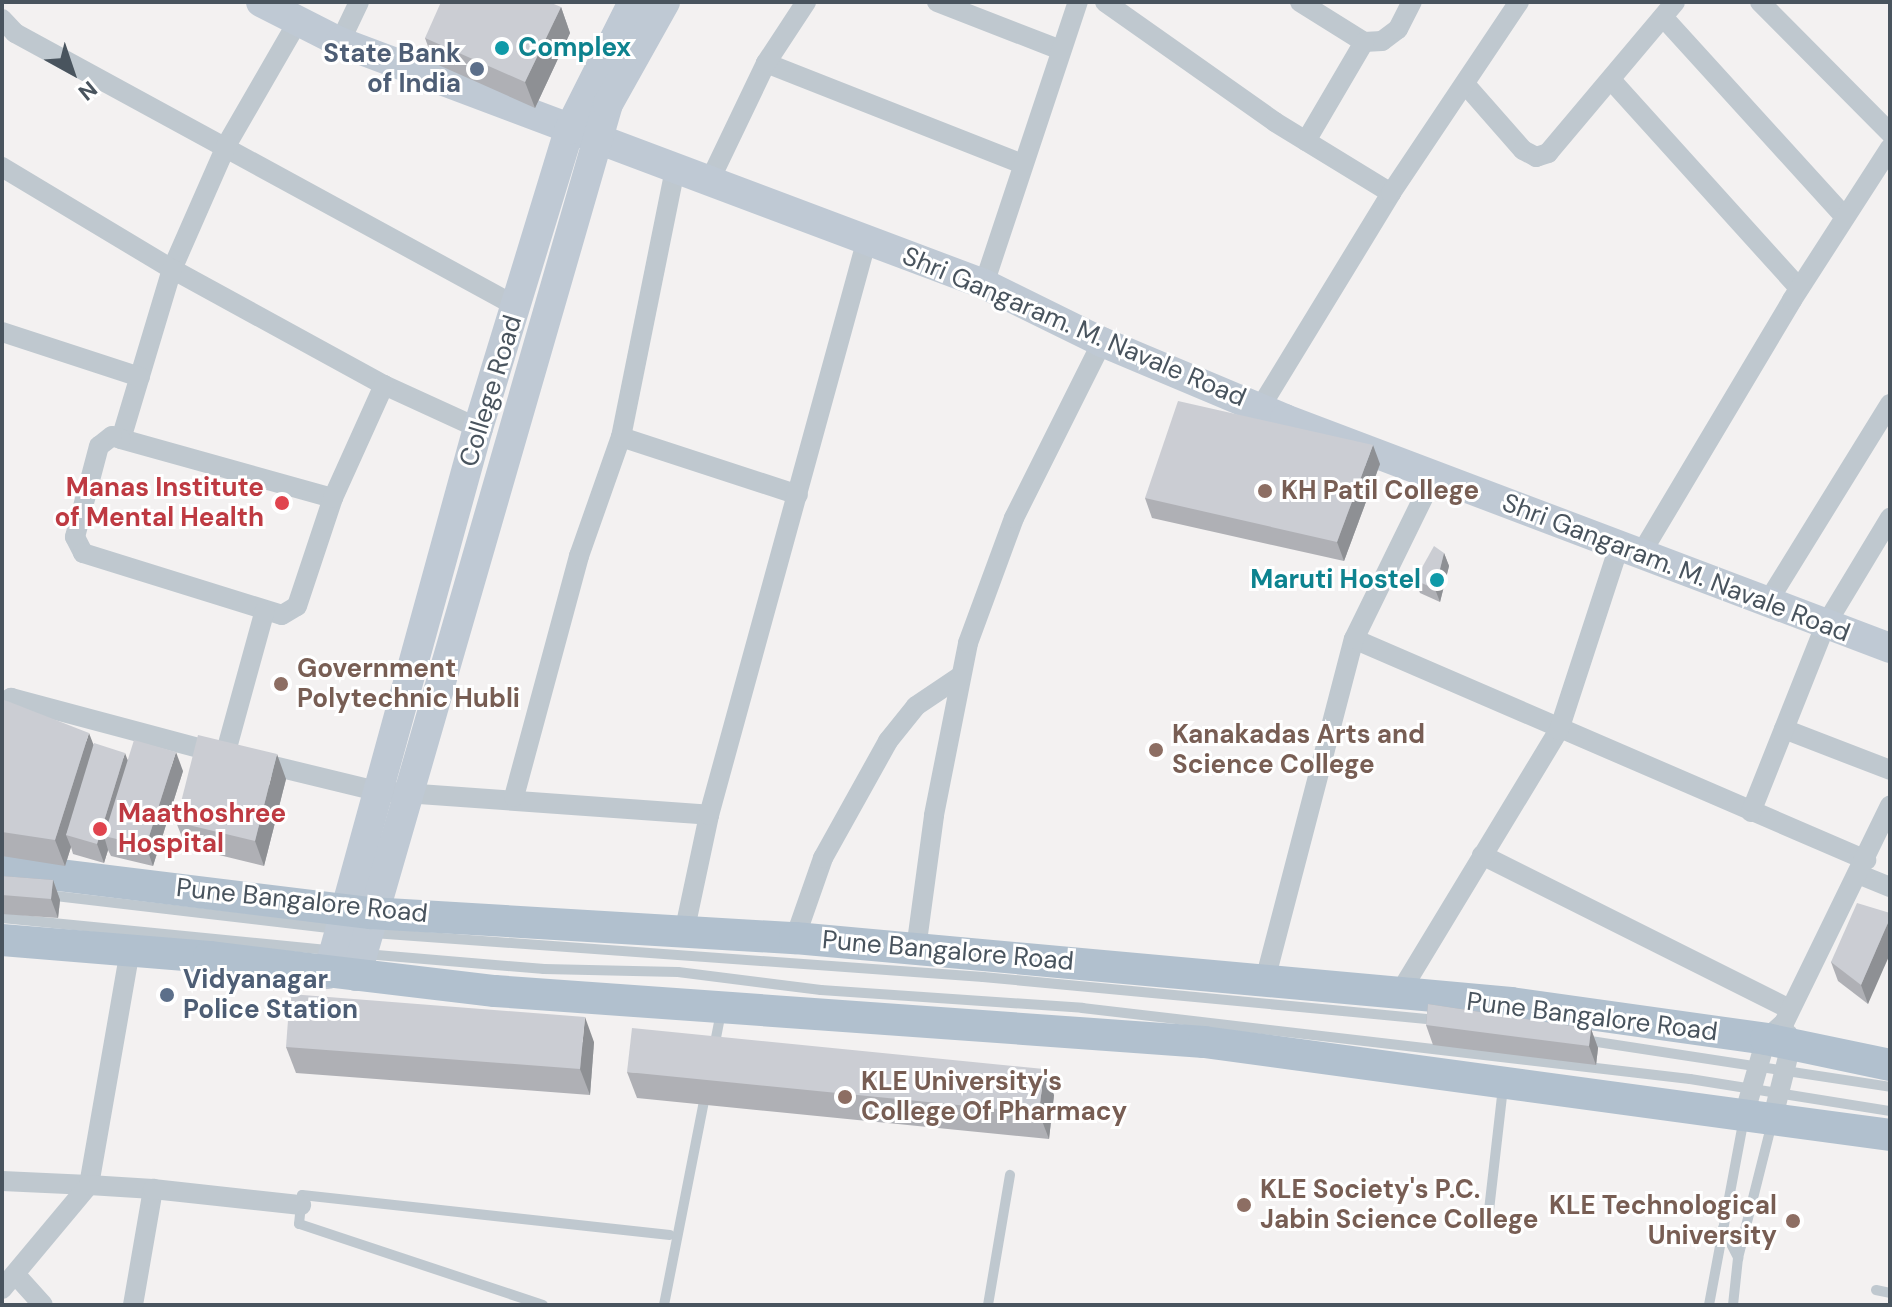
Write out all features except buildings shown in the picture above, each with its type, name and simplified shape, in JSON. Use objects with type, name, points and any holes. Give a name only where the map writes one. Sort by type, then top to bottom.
[{"type":"main road","name":"Shri Gangaram. M. Navale Road","points":[[261,2],[340,42],[984,284],[1102,342],[1260,408],[1628,553],[1890,648]]},
{"type":"main road","name":"College Road","points":[[349,942],[377,791],[478,428],[516,306],[633,2]]},
{"type":"main road","points":[[349,942],[409,792],[583,135],[608,104],[665,2]]},
{"type":"main road","name":"Pune Bangalore Road","points":[[2,868],[349,942],[722,1007],[1189,1040],[1503,1085],[1762,1103],[1890,1135]]},
{"type":"main road","name":"Pune Bangalore Road","points":[[2,940],[130,951],[684,933],[795,938],[1511,1003],[1779,1041],[1890,1065]]},
{"type":"street","points":[[340,42],[359,2]]},
{"type":"street","points":[[710,180],[766,63],[806,2]]},
{"type":"street","points":[[937,2],[1061,50]]},
{"type":"street","points":[[984,284],[1078,2]]},
{"type":"street","points":[[1105,2],[1181,59],[1391,193]]},
{"type":"street","points":[[1300,2],[1364,42],[1382,41],[1398,29],[1412,2]]},
{"type":"street","points":[[1260,408],[1391,193],[1519,2]]},
{"type":"street","points":[[1760,2],[1890,133]]},
{"type":"street","points":[[1465,84],[1523,150],[1536,157],[1563,141],[1669,10],[1845,217]]},
{"type":"street","points":[[2,19],[15,33],[227,144],[516,306]]},
{"type":"street","points":[[121,439],[172,269],[227,144],[298,21]]},
{"type":"street","points":[[1306,141],[1364,42]]},
{"type":"street","points":[[766,63],[1022,164]]},
{"type":"street","points":[[1612,81],[1799,288]]},
{"type":"street","points":[[1399,994],[1559,730],[1628,553],[1890,148]]},
{"type":"street","points":[[2,167],[172,269],[384,385],[478,428]]},
{"type":"street","points":[[514,797],[579,556],[621,437],[675,168]]},
{"type":"street","points":[[684,933],[709,815],[867,239]]},
{"type":"street","points":[[2,332],[140,377]]},
{"type":"street","points":[[916,949],[959,677],[1014,518],[1102,342]]},
{"type":"street","points":[[333,498],[112,436],[99,446],[77,546],[91,557],[282,615],[297,606],[333,498],[384,385]]},
{"type":"street","points":[[1767,603],[1890,404]]},
{"type":"street","points":[[621,437],[798,495]]},
{"type":"street","points":[[1265,980],[1354,639],[1434,476]]},
{"type":"street","points":[[1751,812],[1826,624],[1890,518]]},
{"type":"street","points":[[225,755],[265,610]]},
{"type":"street","points":[[1354,639],[1751,812],[1862,867],[1890,887]]},
{"type":"street","points":[[795,938],[823,858],[888,741],[916,706],[959,677]]},
{"type":"street","points":[[2,719],[11,698],[225,755],[377,791],[514,797],[709,815]]},
{"type":"street","points":[[1784,729],[1890,770]]},
{"type":"street","points":[[1762,1103],[1779,1041],[1890,806]]},
{"type":"street","points":[[1482,855],[1779,1041]]},
{"type":"street","points":[[43,1305],[9,1282],[89,1185],[130,951]]},
{"type":"street","points":[[2,1181],[153,1189],[301,1205]]},
{"type":"street","points":[[133,1305],[153,1189]]},
{"type":"lane","points":[[35,894],[544,969],[678,972],[821,990],[1097,1009],[1762,1103],[1890,1111]]},
{"type":"lane","points":[[2,918],[349,942],[1057,983],[1454,1022]]},
{"type":"lane","points":[[711,1066],[722,1007]]},
{"type":"lane","points":[[1576,1039],[1779,1041],[1890,1087]]},
{"type":"lane","points":[[664,1305],[708,1080]]},
{"type":"lane","points":[[1488,1219],[1503,1085]]},
{"type":"lane","points":[[1709,1305],[1723,1228],[1762,1103]]},
{"type":"lane","points":[[1731,1303],[1762,1103]]},
{"type":"lane","points":[[988,1305],[1010,1175]]},
{"type":"lane","points":[[543,1305],[299,1224],[302,1195],[670,1235]]},
{"type":"lane","points":[[1723,1228],[1738,1258]]},
{"type":"lane","points":[[1876,1290],[1890,1293]]},
{"type":"place","name":"Complex","points":[[502,48]]},
{"type":"place","name":"State Bank of India","points":[[477,69]]},
{"type":"place","name":"KH Patil College","points":[[1265,491]]},
{"type":"place","name":"Manas Institute of Mental Health","points":[[282,503]]},
{"type":"place","name":"Maruti Hostel","points":[[1437,580]]},
{"type":"place","name":"Government Polytechnic Hubli","points":[[281,684]]},
{"type":"place","name":"Kanakadas Arts and Science College","points":[[1156,750]]},
{"type":"place","name":"Maathoshree Hospital","points":[[100,829]]},
{"type":"place","name":"Vidyanagar Police Station","points":[[167,995]]},
{"type":"place","name":"KLE University's College Of Pharmacy","points":[[845,1097]]},
{"type":"place","name":"KLE Society's P.C. Jabin Science College","points":[[1244,1205]]},
{"type":"place","name":"KLE Technological University","points":[[1793,1221]]}]
